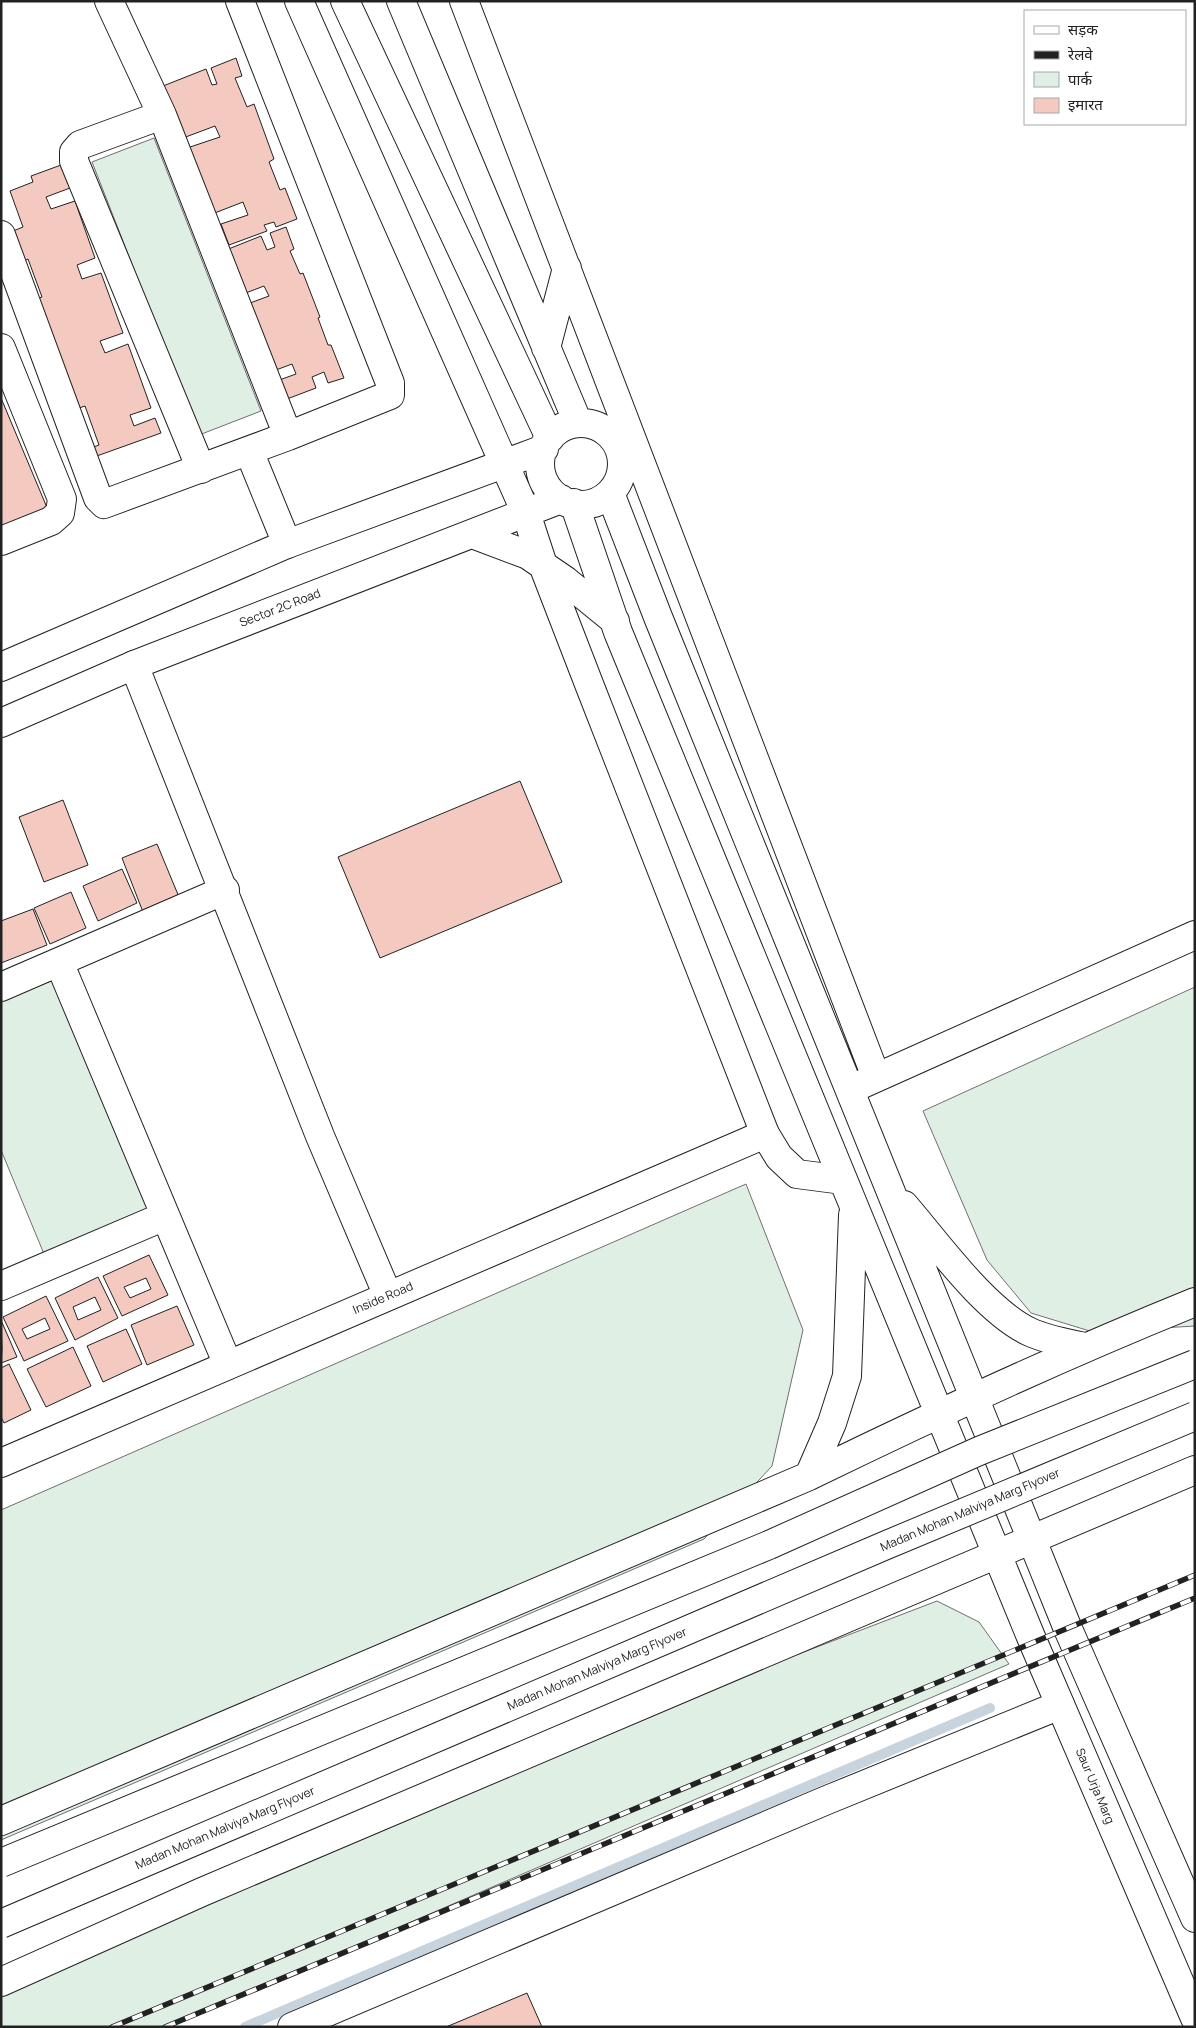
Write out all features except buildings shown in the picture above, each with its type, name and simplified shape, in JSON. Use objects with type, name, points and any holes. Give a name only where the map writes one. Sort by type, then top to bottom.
[{"type":"street","points":[[109,1],[162,115],[288,436]]},
{"type":"street","points":[[1,234],[100,502],[108,504],[390,396],[391,389],[240,1]]},
{"type":"street","points":[[299,1],[526,513],[543,565],[764,1134],[779,1157],[797,1174],[848,1192],[847,1376],[832,1424],[809,1476]]},
{"type":"street","points":[[2,663],[287,544],[504,464],[547,444],[566,426],[578,423],[604,430],[614,439],[623,463],[620,476],[610,493],[593,503],[579,505],[554,495],[546,484],[541,471],[547,444],[345,1]]},
{"type":"street","points":[[401,1],[578,423]]},
{"type":"street","points":[[464,1],[876,1077]]},
{"type":"street","points":[[162,115],[80,145],[74,152],[74,160],[201,469]]},
{"type":"street","points":[[546,348],[567,268]]},
{"type":"street","points":[[1,348],[62,499],[60,513],[52,521],[1,541]]},
{"type":"street","points":[[249,451],[287,544]]},
{"type":"street","points":[[610,493],[658,617],[1068,1629],[1195,1918]]},
{"type":"street","name":"Sector 2C Road","points":[[1,723],[134,666],[526,513],[568,501]]},
{"type":"street","name":"Saur Urja Marg","points":[[568,501],[615,621],[938,1413],[1060,1705],[1195,2018]]},
{"type":"street","points":[[472,534],[528,555],[615,621]]},
{"type":"street","points":[[134,666],[225,890],[320,1136],[388,1296]]},
{"type":"street","points":[[1,987],[225,890]]},
{"type":"street","points":[[849,1089],[1195,935]]},
{"type":"street","points":[[59,962],[228,1365]]},
{"type":"street","name":"Inside Road","points":[[1,1463],[764,1134]]},
{"type":"street","points":[[890,1189],[984,1298],[1006,1318],[1030,1332],[1085,1347]]},
{"type":"street","points":[[1,1286],[166,1216]]},
{"type":"street","points":[[1,1822],[809,1476],[938,1413],[1085,1347],[1195,1302]]},
{"type":"street","points":[[1,1863],[769,1545],[979,1451],[1195,1364]]},
{"type":"street","name":"Madan Mohan Malviya Marg Flyover","points":[[1,1924],[856,1558],[1195,1416]]},
{"type":"street","points":[[1,1982],[202,1892],[1195,1470]]},
{"type":"street","points":[[292,2027],[827,1800],[1060,1705]]},
{"type":"green space","points":[[154,138],[261,411],[199,435],[92,162]]},
{"type":"green space","points":[[56,979],[151,1210],[44,1254],[1,1150],[1,1001]]},
{"type":"green space","points":[[1195,987],[1195,1326],[1093,1332],[1031,1313],[987,1260],[923,1111]]},
{"type":"green space","points":[[746,1184],[803,1330],[772,1466],[704,1539],[1,1840],[1,1510]]},
{"type":"green space","points":[[937,1601],[979,1622],[1009,1664],[168,2027],[1,2027],[1,1994],[681,1699]]},
{"type":"waterway","points":[[245,2027],[990,1708]]},
{"type":"railway","points":[[112,2027],[1195,1575]]},
{"type":"railway","points":[[165,2027],[1195,1598]]}]
